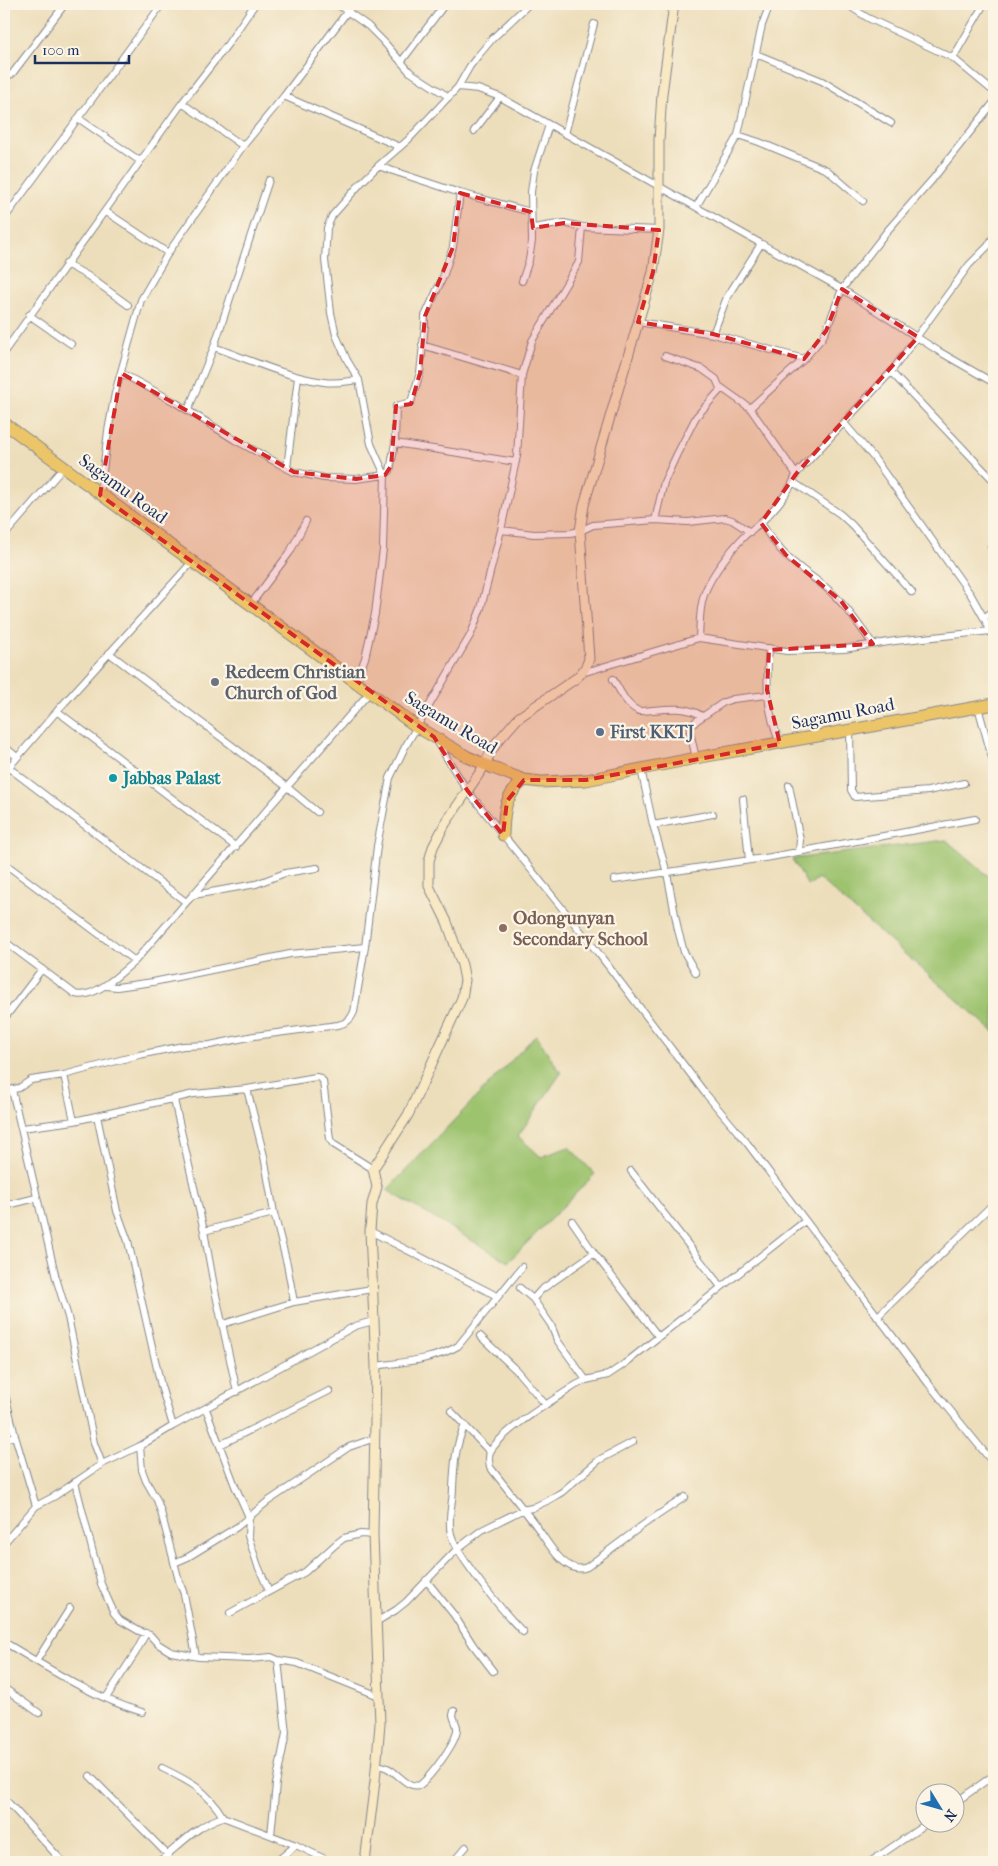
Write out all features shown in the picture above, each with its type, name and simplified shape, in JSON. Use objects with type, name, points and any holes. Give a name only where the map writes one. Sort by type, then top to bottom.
[{"type":"highway","name":"Sagamu Road","points":[[4,423],[100,495],[193,560],[417,727],[485,765],[524,780],[541,782],[586,780],[994,704]]},
{"type":"highway","points":[[503,835],[504,810],[507,801],[512,790],[524,780]]},
{"type":"street","points":[[4,77],[12,74],[65,4]]},
{"type":"street","points":[[4,219],[162,4]]},
{"type":"street","points":[[4,352],[255,4]]},
{"type":"street","points":[[336,4],[372,30],[401,62],[422,80],[449,97]]},
{"type":"street","points":[[100,495],[115,393],[141,300],[168,253],[242,146],[284,96],[353,4]]},
{"type":"street","points":[[401,62],[445,4]]},
{"type":"street","points":[[356,683],[365,658],[375,614],[382,549],[385,475],[371,444],[359,380],[347,360],[336,335],[324,260],[327,228],[332,216],[378,166],[400,147],[449,97],[458,87],[470,66],[493,38],[529,4]]},
{"type":"street","points":[[582,673],[589,659],[580,532],[584,505],[653,272],[659,230],[659,140],[662,94],[674,4]]},
{"type":"street","points":[[696,207],[738,135],[762,25],[770,4]]},
{"type":"street","points":[[846,4],[875,22],[953,58],[994,92]]},
{"type":"street","points":[[953,58],[984,4]]},
{"type":"street","points":[[565,134],[594,24]]},
{"type":"street","points":[[756,54],[822,81],[891,123]]},
{"type":"street","points":[[4,68],[12,74]]},
{"type":"street","points":[[458,87],[473,88],[500,97],[842,289],[940,352],[994,383]]},
{"type":"street","points":[[284,96],[400,147]]},
{"type":"street","points":[[474,132],[500,97]]},
{"type":"street","points":[[750,408],[804,359],[826,331],[842,289],[994,102]]},
{"type":"street","points":[[182,103],[242,146]]},
{"type":"street","points":[[78,118],[140,161]]},
{"type":"street","points":[[522,281],[529,260],[533,228],[531,192],[534,171],[550,125]]},
{"type":"street","points":[[738,135],[827,170],[863,201]]},
{"type":"street","points":[[378,166],[460,193],[531,212]]},
{"type":"street","points":[[188,410],[214,347],[269,180]]},
{"type":"street","points":[[121,373],[173,401],[294,472],[324,478],[356,479],[385,475],[390,471],[395,443],[396,406],[407,404],[412,399],[420,373],[425,326],[424,316],[443,277],[453,247],[460,193]]},
{"type":"street","points":[[105,211],[168,253]]},
{"type":"street","points":[[533,228],[564,224],[582,227],[659,230]]},
{"type":"street","points":[[4,1091],[18,1088],[31,1080],[64,1075],[139,1055],[183,1046],[210,1046],[254,1036],[346,1023],[354,1012],[365,947],[377,846],[390,778],[404,747],[478,619],[516,462],[522,375],[532,342],[579,262],[582,227]]},
{"type":"street","points":[[699,638],[704,594],[716,570],[750,532],[761,523],[793,482],[796,474],[891,372],[918,337],[965,269],[988,246],[994,236]]},
{"type":"street","points":[[713,334],[728,297],[761,244]]},
{"type":"street","points":[[66,264],[88,276],[128,305]]},
{"type":"street","points":[[29,316],[71,344]]},
{"type":"street","points":[[638,322],[713,334],[804,359]]},
{"type":"street","points":[[422,346],[522,375]]},
{"type":"street","points":[[214,347],[298,377],[338,383],[359,380]]},
{"type":"street","points":[[665,356],[702,369],[716,379],[719,386],[750,408],[796,474]]},
{"type":"street","points":[[891,372],[994,481]]},
{"type":"street","points":[[287,468],[298,377]]},
{"type":"street","points":[[655,520],[664,482],[677,454],[696,417],[722,388]]},
{"type":"street","points":[[373,1169],[408,1115],[462,998],[465,980],[462,965],[447,922],[429,886],[429,862],[433,847],[445,824],[485,765],[490,753],[518,718],[582,673],[699,638],[788,651],[844,649],[873,644],[992,634],[971,595],[874,458],[844,423]]},
{"type":"street","points":[[395,443],[516,462]]},
{"type":"street","points":[[4,536],[63,468]]},
{"type":"street","points":[[793,482],[840,514],[852,525],[912,592]]},
{"type":"street","points":[[501,530],[534,534],[580,532],[593,525],[655,520],[688,522],[728,518],[750,532]]},
{"type":"street","points":[[251,604],[290,552],[306,521]]},
{"type":"street","points":[[761,523],[772,539],[797,566],[820,582],[841,601],[873,644]]},
{"type":"street","points":[[186,902],[6,771],[57,711],[193,560]]},
{"type":"street","points":[[984,618],[994,610]]},
{"type":"street","points":[[769,648],[767,695],[773,726],[780,744]]},
{"type":"street","points":[[109,653],[287,787],[317,812]]},
{"type":"street","points":[[613,679],[630,706],[638,712],[686,708],[694,710],[702,716]]},
{"type":"street","points":[[4,942],[79,995],[106,986],[135,961],[369,693]]},
{"type":"street","points":[[696,758],[690,732],[693,724],[702,716],[724,702],[733,699],[767,695]]},
{"type":"street","points":[[978,707],[994,765]]},
{"type":"street","points":[[57,711],[236,847]]},
{"type":"street","points":[[850,730],[850,790],[855,797],[928,791],[964,783]]},
{"type":"street","points":[[434,737],[467,790],[599,954],[704,1093],[752,1150],[928,1383],[994,1464]]},
{"type":"street","points":[[4,746],[17,757]]},
{"type":"street","points":[[641,769],[653,825],[667,873],[678,930],[684,952],[696,973]]},
{"type":"street","points":[[789,785],[800,840],[799,851]]},
{"type":"street","points":[[743,799],[749,860]]},
{"type":"street","points":[[653,825],[713,814]]},
{"type":"street","points":[[614,880],[749,860],[975,819]]},
{"type":"street","points":[[4,863],[135,961]]},
{"type":"street","points":[[194,895],[256,884],[285,873],[317,868]]},
{"type":"street","points":[[106,986],[117,987],[153,982],[290,954],[365,947]]},
{"type":"street","points":[[4,1019],[42,969]]},
{"type":"street","points":[[64,1075],[74,1120]]},
{"type":"street","points":[[22,1128],[97,1116],[194,1094],[247,1089],[316,1077],[323,1081],[330,1139],[333,1144],[373,1169],[377,1187],[372,1204],[370,1231],[376,1366],[373,1536],[380,1724],[365,1862]]},
{"type":"street","points":[[247,1089],[264,1156],[274,1213],[288,1264],[294,1302]]},
{"type":"street","points":[[12,1090],[22,1128],[36,1198],[68,1317],[94,1443],[102,1464]]},
{"type":"street","points":[[174,1100],[204,1231],[236,1392]]},
{"type":"street","points":[[97,1116],[117,1211],[129,1248],[161,1386],[173,1426]]},
{"type":"street","points":[[632,1171],[721,1287]]},
{"type":"street","points":[[4,1206],[36,1198]]},
{"type":"street","points":[[877,1317],[994,1203]]},
{"type":"street","points":[[204,1231],[274,1213]]},
{"type":"street","points":[[572,1221],[594,1253],[658,1336]]},
{"type":"street","points":[[685,1497],[583,1569],[572,1566],[551,1548],[490,1467],[488,1458],[490,1452],[501,1439],[516,1426],[586,1380],[608,1375],[805,1221]]},
{"type":"street","points":[[370,1231],[497,1296]]},
{"type":"street","points":[[533,1299],[541,1290],[594,1253]]},
{"type":"street","points":[[376,1366],[416,1360],[448,1352],[458,1346],[522,1267]]},
{"type":"street","points":[[520,1288],[533,1299],[551,1325],[558,1340],[586,1380]]},
{"type":"street","points":[[223,1324],[294,1302],[372,1290]]},
{"type":"street","points":[[4,1543],[36,1506],[55,1496],[102,1464],[140,1446],[355,1326],[373,1321]]},
{"type":"street","points":[[480,1336],[516,1370],[546,1405]]},
{"type":"street","points":[[4,1390],[15,1436],[36,1506]]},
{"type":"street","points":[[220,1445],[329,1391]]},
{"type":"street","points":[[206,1409],[235,1486],[249,1517],[248,1536],[268,1591]]},
{"type":"street","points":[[451,1411],[490,1452]]},
{"type":"street","points":[[464,1425],[458,1440],[453,1466],[450,1533],[457,1549],[523,1632]]},
{"type":"street","points":[[4,1439],[15,1436]]},
{"type":"street","points":[[174,1563],[217,1539],[267,1502],[349,1447],[375,1438]]},
{"type":"street","points":[[376,1622],[396,1610],[457,1549],[482,1530],[522,1510],[532,1508],[549,1500],[562,1492],[599,1460],[633,1442]]},
{"type":"street","points":[[140,1446],[142,1470],[157,1500],[189,1612],[196,1656]]},
{"type":"street","points":[[75,1482],[99,1578],[110,1605],[120,1620],[146,1633],[171,1652],[196,1656],[249,1659],[271,1657],[303,1665],[379,1696]]},
{"type":"street","points":[[230,1613],[305,1572],[344,1538],[361,1534],[373,1536]]},
{"type":"street","points":[[426,1580],[454,1615],[473,1645],[493,1671]]},
{"type":"street","points":[[37,1660],[70,1608]]},
{"type":"street","points":[[106,1698],[130,1663],[146,1633]]},
{"type":"street","points":[[4,1642],[73,1683],[142,1712]]},
{"type":"street","points":[[271,1835],[276,1784],[286,1733],[278,1660]]},
{"type":"street","points":[[4,1688],[39,1713]]},
{"type":"street","points":[[376,1766],[382,1765],[389,1768],[412,1786],[420,1785],[441,1761],[457,1733],[457,1726],[453,1716],[454,1711]]},
{"type":"street","points":[[162,1768],[179,1776],[207,1794],[223,1817],[271,1835],[332,1862]]},
{"type":"street","points":[[966,1795],[994,1775]]},
{"type":"street","points":[[90,1776],[168,1854]]},
{"type":"street","points":[[4,1798],[63,1862]]},
{"type":"street","points":[[158,1862],[193,1834],[223,1817]]},
{"type":"street","points":[[870,1862],[916,1831]]},
{"type":"street","points":[[276,1862],[296,1846]]},
{"type":"street","points":[[453,1862],[466,1848]]},
{"type":"highlighted area","points":[[460,193],[531,212],[533,228],[564,223],[659,230],[653,272],[638,322],[713,334],[804,359],[826,331],[842,289],[918,337],[796,474],[761,523],[786,555],[841,601],[873,644],[769,650],[767,690],[780,744],[586,780],[524,780],[507,801],[503,835],[467,790],[434,737],[100,495],[121,373],[294,472],[356,479],[385,475],[391,466],[396,406],[411,404],[420,373],[425,316],[453,247]]},
{"type":"green space","points":[[946,840],[994,881],[994,1032],[818,878],[808,886],[792,859]]},
{"type":"green space","points":[[536,1035],[561,1073],[518,1136],[541,1157],[569,1147],[595,1174],[508,1262],[387,1190]]},
{"type":"place","name":"Redeem Christian Church of God","points":[[215,682]]},
{"type":"place","name":"First KKTJ","points":[[600,732]]},
{"type":"place","name":"Jabbas Palast","points":[[113,778]]},
{"type":"place","name":"Odongunyan Secondary School","points":[[503,928]]}]
